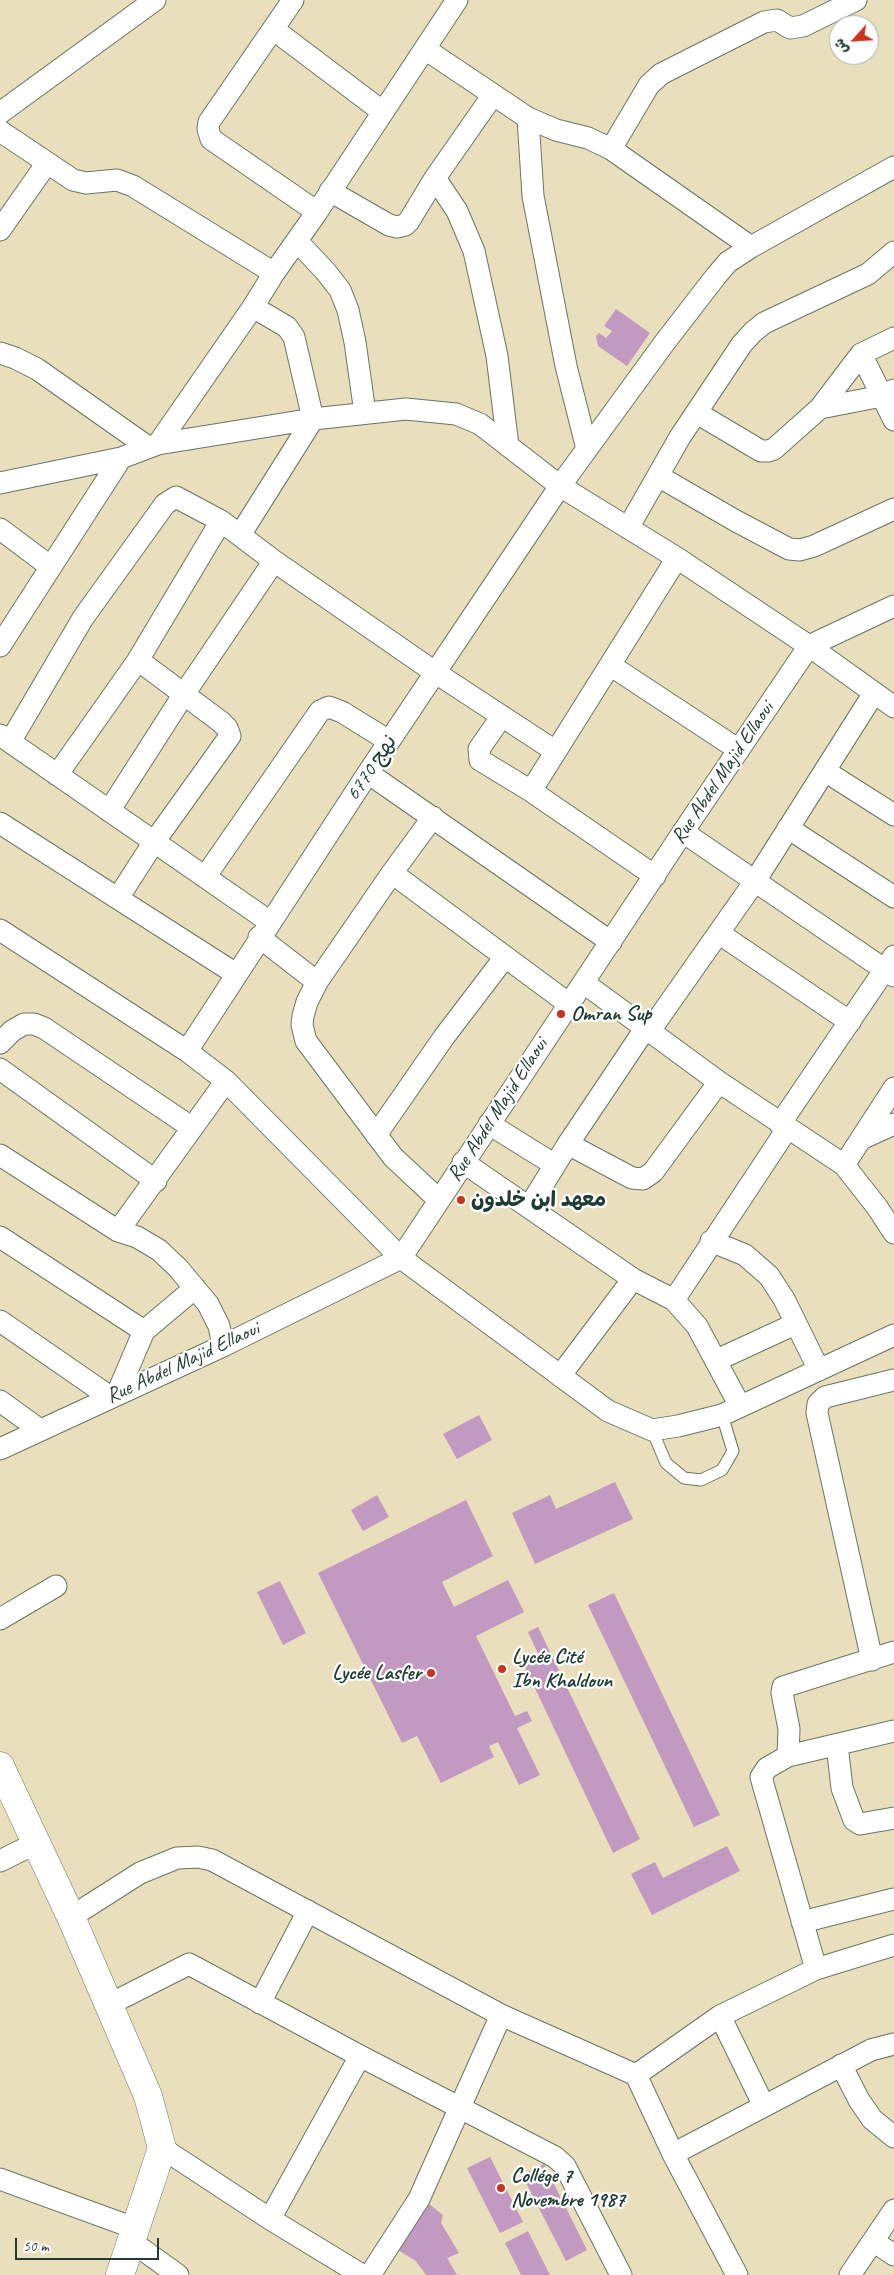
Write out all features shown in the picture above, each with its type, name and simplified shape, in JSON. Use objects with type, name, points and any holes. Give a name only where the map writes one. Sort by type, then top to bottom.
[{"type":"street","points":[[0,113],[156,0]]},
{"type":"street","points":[[294,0],[209,122],[208,129],[212,139],[317,212]]},
{"type":"street","points":[[153,446],[253,307],[457,0]]},
{"type":"street","points":[[611,149],[649,85],[661,74],[764,22],[776,20],[790,28],[803,26],[856,0]]},
{"type":"street","points":[[273,29],[383,112]]},
{"type":"street","points":[[425,49],[528,118],[556,130],[588,138],[611,149],[751,247]]},
{"type":"street","points":[[330,191],[397,227],[409,221],[435,178],[493,94]]},
{"type":"street","points":[[528,118],[534,196],[566,366],[586,449]]},
{"type":"street","points":[[0,131],[73,180],[80,182],[117,180],[133,186],[274,273]]},
{"type":"street","points":[[0,230],[47,163]]},
{"type":"street","name":"نهج 6770","points":[[186,1052],[264,930],[560,486],[716,276],[728,262],[751,247],[894,167]]},
{"type":"street","points":[[435,178],[457,211],[474,251],[498,356],[508,446]]},
{"type":"street","points":[[297,241],[340,290],[348,310],[355,342],[365,413]]},
{"type":"street","points":[[628,528],[697,413],[742,344],[764,323],[868,274],[894,252]]},
{"type":"street","points":[[240,535],[313,419],[294,337],[287,327],[253,307]]},
{"type":"street","points":[[697,413],[761,451],[774,449],[820,408],[861,354],[894,338]]},
{"type":"street","points":[[0,353],[37,368],[153,446]]},
{"type":"street","points":[[861,354],[888,393],[894,420]]},
{"type":"street","points":[[820,408],[888,393]]},
{"type":"street","points":[[0,483],[121,458],[153,446],[313,419],[406,409],[456,414],[480,424],[560,486],[677,558],[808,646],[894,707]]},
{"type":"street","points":[[2,638],[51,567],[121,458]]},
{"type":"street","points":[[658,476],[752,530],[788,548],[800,550],[814,546],[894,509]]},
{"type":"street","points":[[317,982],[264,930],[205,878],[5,739],[83,618],[165,504],[176,497],[221,521],[274,561],[436,673],[555,751]]},
{"type":"street","points":[[57,775],[138,660],[221,521]]},
{"type":"street","points":[[0,529],[51,567]]},
{"type":"street","points":[[531,791],[677,558]]},
{"type":"street","points":[[110,811],[184,694],[274,561]]},
{"type":"street","points":[[808,646],[894,606]]},
{"type":"street","name":"Rue Abdel Majid Ellaoui","points":[[0,1449],[222,1346],[401,1258],[463,1162],[808,646]]},
{"type":"street","points":[[118,898],[154,842],[230,736],[227,728],[221,722],[138,660]]},
{"type":"street","points":[[610,665],[739,750]]},
{"type":"street","points":[[529,1207],[568,1144],[647,1031],[720,934],[755,882],[874,693]]},
{"type":"street","points":[[205,878],[320,711],[329,707],[342,712],[389,741]]},
{"type":"street","points":[[502,716],[479,749],[478,755],[484,763],[531,791],[655,876]]},
{"type":"street","points":[[825,771],[894,815]]},
{"type":"street","points":[[368,773],[611,942]]},
{"type":"street","points":[[433,817],[317,982],[306,1002],[302,1026],[306,1042],[393,1157],[439,1200]]},
{"type":"street","points":[[0,823],[236,974]]},
{"type":"street","points":[[788,828],[894,896]]},
{"type":"street","points":[[674,1300],[850,1022],[891,967],[755,882],[683,832]]},
{"type":"street","points":[[392,873],[569,1004]]},
{"type":"street","points":[[0,930],[186,1052],[226,1081],[401,1258],[608,1411],[652,1430],[678,1426],[731,1410],[894,1335]]},
{"type":"street","points":[[720,934],[850,1022]]},
{"type":"street","points":[[376,1135],[444,1037],[505,956]]},
{"type":"street","points":[[584,982],[647,1031],[719,1082],[844,1165],[877,1207],[894,1233]]},
{"type":"street","points":[[0,1043],[12,1031],[24,1024],[34,1024],[44,1028],[191,1127]]},
{"type":"street","points":[[0,1069],[156,1181]]},
{"type":"street","points":[[118,1231],[156,1181],[191,1127],[226,1081]]},
{"type":"street","points":[[568,1144],[632,1178],[643,1178],[653,1172],[719,1082]]},
{"type":"street","points":[[844,1165],[894,1088]]},
{"type":"street","points":[[489,1124],[556,1165]]},
{"type":"street","points":[[860,1139],[894,1124]]},
{"type":"street","points":[[0,1155],[118,1231],[137,1237],[159,1250],[178,1268],[208,1304],[219,1326],[222,1346]]},
{"type":"street","points":[[463,1162],[633,1279],[674,1300],[698,1326],[717,1360],[731,1410]]},
{"type":"street","points":[[0,1237],[144,1331]]},
{"type":"street","points":[[711,1241],[745,1256],[769,1276],[784,1299],[819,1370]]},
{"type":"street","points":[[560,1376],[633,1279]]},
{"type":"street","points":[[0,1321],[114,1395],[144,1331],[195,1288]]},
{"type":"street","points":[[717,1360],[795,1324]]},
{"type":"street","points":[[872,1660],[817,1413],[818,1404],[825,1397],[894,1380]]},
{"type":"street","points":[[0,1401],[40,1430]]},
{"type":"street","points":[[0,1619],[56,1586]]},
{"type":"street","points":[[788,1756],[789,1729],[782,1687],[894,1652]]},
{"type":"street","points":[[816,1969],[762,1777],[763,1771],[788,1756],[894,1731]]},
{"type":"street","points":[[836,1745],[842,1788],[854,1820],[860,1824],[894,1818]]},
{"type":"street","points":[[0,1766],[70,1917],[148,2096],[162,2148],[120,2275]]},
{"type":"street","points":[[0,1861],[36,1843]]},
{"type":"street","points":[[70,1917],[140,1873],[177,1858],[198,1857],[212,1860],[501,2015],[636,2075],[673,2154],[737,2275]]},
{"type":"street","points":[[802,1922],[894,1899]]},
{"type":"street","points":[[260,2002],[308,1911]]},
{"type":"street","points":[[636,2075],[720,2016],[816,1969],[894,1945]]},
{"type":"street","points":[[108,2005],[189,1964],[460,2109],[554,2157],[565,2166],[621,2275]]},
{"type":"street","points":[[370,2275],[419,2199],[501,2015]]},
{"type":"street","points":[[720,2016],[764,2106]]},
{"type":"street","points":[[673,2154],[879,2046],[894,2044]]},
{"type":"street","points":[[270,2219],[360,2056]]},
{"type":"street","points":[[841,2066],[859,2100],[872,2119],[894,2137]]},
{"type":"street","points":[[162,2148],[270,2219],[362,2275]]},
{"type":"street","points":[[0,2180],[134,2236],[178,2275]]},
{"type":"street","points":[[850,2275],[894,2210]]},
{"type":"street","points":[[874,2241],[894,2255]]},
{"type":"lane","points":[[652,1430],[666,1463],[684,1478],[701,1480],[722,1470],[733,1451],[731,1410]]},
{"type":"building","points":[[616,309],[650,333],[627,366],[598,346],[596,336],[599,333],[606,338],[612,331],[604,326]]},
{"type":"building","points":[[479,1415],[492,1440],[457,1459],[443,1434]]},
{"type":"building","points":[[615,1482],[633,1519],[535,1564],[512,1513],[550,1495],[556,1509]]},
{"type":"building","points":[[377,1495],[389,1517],[363,1531],[351,1510]]},
{"type":"building","name":"Lycée Lasfer","points":[[466,1500],[493,1556],[442,1582],[454,1607],[508,1580],[524,1612],[476,1636],[515,1716],[527,1711],[532,1721],[517,1728],[540,1775],[519,1785],[498,1742],[489,1746],[494,1757],[441,1783],[417,1736],[402,1743],[318,1573]]},
{"type":"building","points":[[280,1581],[306,1633],[283,1645],[257,1592]]},
{"type":"building","points":[[614,1593],[720,1815],[694,1827],[588,1605]]},
{"type":"building","points":[[538,1627],[640,1839],[613,1853],[524,1665],[540,1658],[528,1632]]},
{"type":"building","points":[[727,1846],[740,1871],[652,1915],[631,1874],[655,1862],[663,1878]]},
{"type":"building","points":[[490,2157],[523,2222],[500,2233],[467,2168]]},
{"type":"building","points":[[544,2164],[587,2250],[566,2261],[522,2175]]},
{"type":"building","points":[[429,2204],[443,2215],[441,2223],[459,2253],[447,2258],[457,2275],[426,2275],[416,2261],[398,2250]]},
{"type":"building","points":[[528,2231],[550,2275],[521,2275],[505,2243]]},
{"type":"place","name":"Omran Sup","points":[[561,1014]]},
{"type":"place","name":"معهد ابن خلدون","points":[[461,1200]]},
{"type":"place","name":"Lycée Cité Ibn Khaldoun","points":[[502,1669]]},
{"type":"place","name":"Lycée Lasfer","points":[[431,1673]]},
{"type":"place","name":"Collége 7 Novembre 1987","points":[[501,2188]]}]
